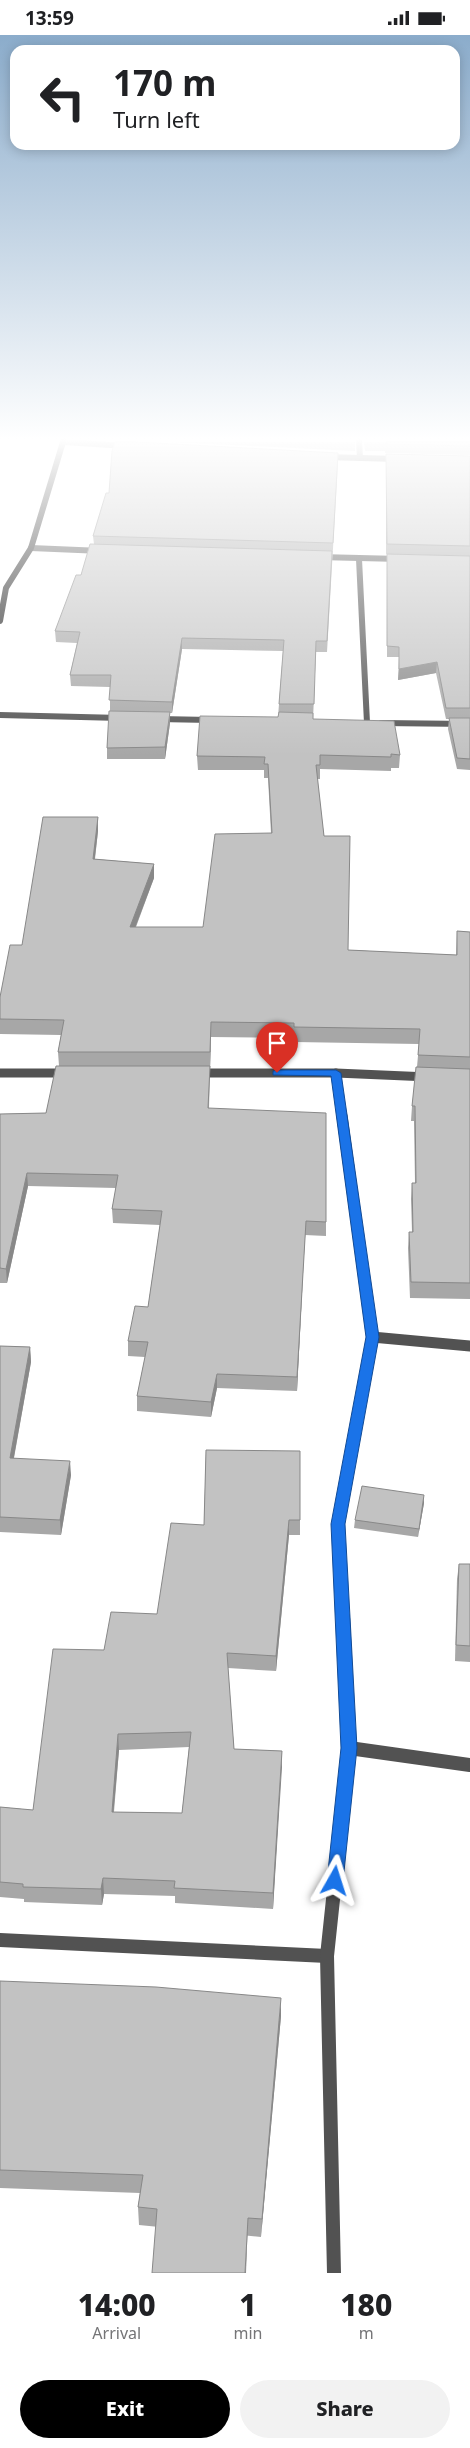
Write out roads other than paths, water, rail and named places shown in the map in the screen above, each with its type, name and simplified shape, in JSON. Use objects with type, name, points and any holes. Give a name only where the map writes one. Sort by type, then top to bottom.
[{"type":"street","points":[[0,621],[6,588],[31,548],[110,551]]},
{"type":"street","points":[[310,557],[406,560]]},
{"type":"street","points":[[359,559],[367,723]]},
{"type":"street","points":[[0,715],[132,718]]},
{"type":"street","points":[[151,718],[220,720]]},
{"type":"street","points":[[357,723],[470,724]]},
{"type":"street","points":[[0,1073],[79,1073]]},
{"type":"street","points":[[188,1073],[336,1073],[441,1077]]},
{"type":"street","points":[[334,2273],[327,1956],[349,1748],[338,1524],[372,1337],[336,1073]]},
{"type":"street","points":[[372,1337],[470,1346]]},
{"type":"street","points":[[349,1748],[470,1765]]},
{"type":"street","points":[[0,1940],[327,1956]]}]
